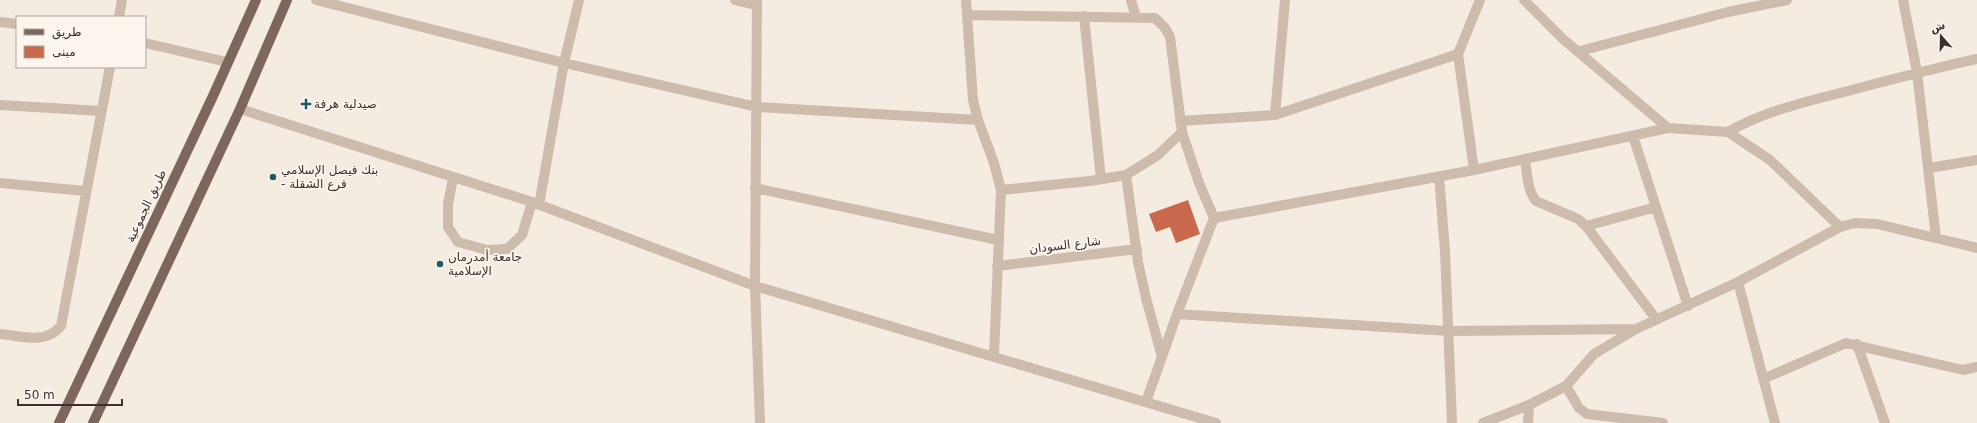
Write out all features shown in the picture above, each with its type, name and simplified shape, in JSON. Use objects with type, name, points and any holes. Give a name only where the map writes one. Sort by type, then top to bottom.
[{"type":"main road","name":"طريق الجموعية","points":[[59,423],[213,96],[256,0]]},
{"type":"main road","points":[[93,423],[240,109],[287,0]]},
{"type":"street","points":[[119,16],[122,0]]},
{"type":"street","points":[[316,0],[564,63],[757,107],[978,120]]},
{"type":"street","points":[[453,178],[448,204],[448,226],[458,242],[487,250],[506,249],[522,235],[535,204],[564,63],[579,0]]},
{"type":"street","points":[[735,0],[757,3],[755,286],[760,423]]},
{"type":"street","points":[[966,0],[972,93],[978,120],[994,163],[1001,190],[994,356]]},
{"type":"street","points":[[1130,0],[1136,17]]},
{"type":"street","points":[[1275,115],[1285,0]]},
{"type":"street","points":[[1474,170],[1458,54],[1480,0]]},
{"type":"street","points":[[1524,0],[1547,25],[1580,51],[1668,128]]},
{"type":"street","points":[[1580,51],[1714,16],[1788,0]]},
{"type":"street","points":[[1903,0],[1917,72],[1936,238]]},
{"type":"street","points":[[967,15],[1155,18],[1165,28],[1170,37],[1182,132],[1199,183],[1214,218],[1177,314],[1146,402]]},
{"type":"street","points":[[1084,16],[1101,179]]},
{"type":"street","points":[[0,22],[16,24]]},
{"type":"street","points":[[146,43],[228,62]]},
{"type":"street","points":[[1180,121],[1275,115],[1458,54]]},
{"type":"street","points":[[1728,132],[1746,121],[1782,108],[1917,72],[1977,59]]},
{"type":"street","points":[[0,334],[36,338],[47,337],[54,334],[61,326],[110,68]]},
{"type":"street","points":[[0,105],[101,111]]},
{"type":"street","points":[[240,109],[535,204],[755,286],[1216,423]]},
{"type":"street","points":[[1214,218],[1474,170],[1668,128],[1728,132],[1770,160],[1840,227]]},
{"type":"street","points":[[1001,190],[1126,175],[1158,155],[1182,132]]},
{"type":"street","points":[[1633,136],[1688,306]]},
{"type":"street","points":[[1525,159],[1532,195],[1536,201],[1574,217],[1586,226],[1656,319]]},
{"type":"street","points":[[1929,168],[1977,160]]},
{"type":"street","points":[[1126,175],[1146,298],[1162,357]]},
{"type":"street","points":[[1439,176],[1445,252],[1452,423]]},
{"type":"street","points":[[0,183],[86,191]]},
{"type":"street","points":[[755,188],[998,240]]},
{"type":"street","points":[[1586,226],[1656,207]]},
{"type":"street","points":[[1483,423],[1529,405],[1566,386],[1594,354],[1636,329],[1738,282],[1840,227],[1856,223],[1877,224],[1977,248]]},
{"type":"street","name":"شارع السودان","points":[[997,266],[1137,249]]},
{"type":"street","points":[[1738,282],[1775,423]]},
{"type":"street","points":[[1177,314],[1448,331],[1636,329]]},
{"type":"street","points":[[1763,378],[1841,344],[1857,344],[1963,370],[1977,367]]},
{"type":"street","points":[[1857,344],[1885,423]]},
{"type":"street","points":[[1566,386],[1579,408],[1587,414],[1663,423]]},
{"type":"street","points":[[1528,423],[1529,405]]},
{"type":"building","points":[[1188,200],[1200,234],[1176,243],[1170,227],[1156,232],[1149,214]]},
{"type":"place","name":"صيدلية هرفة","points":[[306,104]]},
{"type":"place","name":"بنك فيصل الإسلامي - فرع الشقلة","points":[[273,177]]},
{"type":"place","name":"جامعة أمدرمان الإسلامية","points":[[440,264]]}]
